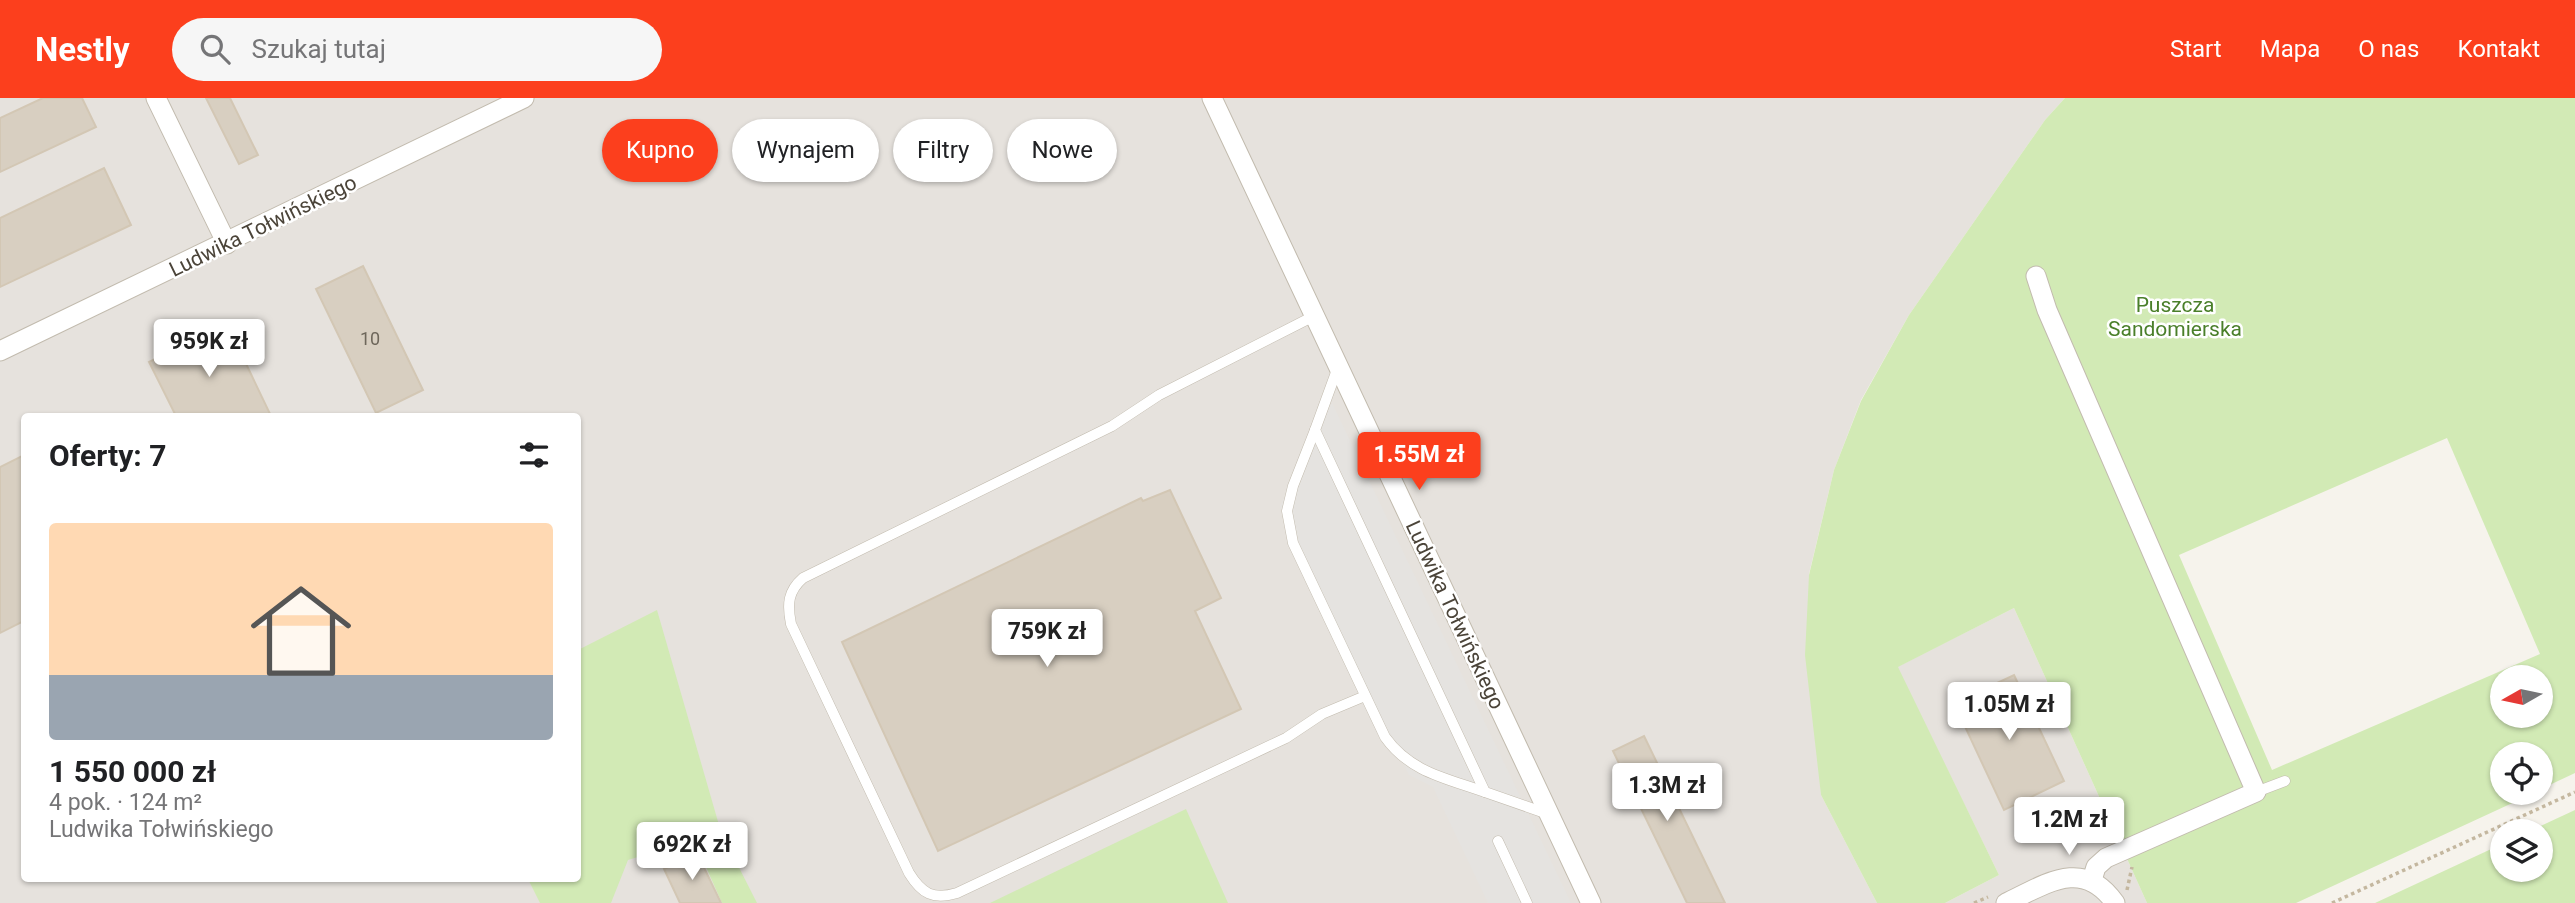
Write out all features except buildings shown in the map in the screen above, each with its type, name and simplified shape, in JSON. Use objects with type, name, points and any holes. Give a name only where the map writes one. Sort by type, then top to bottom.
[{"type":"street","points":[[156,98],[226,244]]},
{"type":"street","name":"Ludwika Tołwińskiego","points":[[0,351],[524,98]]},
{"type":"street","name":"Ludwika Tołwińskiego","points":[[1212,98],[1591,903]]},
{"type":"street","points":[[2036,276],[2047,310],[2256,792],[2106,858],[2096,867],[2092,880]]},
{"type":"street","points":[[2006,903],[2072,877],[2092,880],[2104,886],[2115,903]]},
{"type":"lane","points":[[1314,316],[1159,395],[1112,426],[803,578],[789,596],[788,610],[791,624],[909,873],[919,888],[930,896],[943,897],[957,892],[1286,738],[1322,714],[1365,696]]},
{"type":"lane","points":[[1338,366],[1293,485],[1287,511],[1293,543],[1365,696],[1385,737],[1398,756],[1416,767],[1549,814]]},
{"type":"lane","points":[[1315,430],[1485,793]]},
{"type":"lane","points":[[2256,792],[2285,780]]},
{"type":"lane","points":[[1498,841],[1527,903]]},
{"type":"path","points":[[2332,903],[2575,792]]},
{"type":"shaded area","points":[[0,98],[2065,98],[2045,120],[1909,315],[1861,400],[1834,470],[1809,574],[1821,795],[1877,903],[0,903]]},
{"type":"shaded area","points":[[1332,403],[1571,903],[1488,903],[1433,787],[1409,775],[1280,506]]},
{"type":"shaded area","points":[[2014,608],[2147,903],[1945,903],[1999,875],[1897,667]]},
{"type":"green space","name":"Puszcza Sandomierska","points":[[2065,98],[2575,98],[2575,773],[2553,783],[2553,742],[2490,742],[2490,805],[2508,805],[2296,903],[2147,903],[2014,608],[1898,667],[1999,875],[1945,903],[1877,903],[1821,795],[1805,655],[1809,575],[1834,470],[1861,401],[1909,315],[2045,120]],"holes":[[[2447,438],[2540,654],[2515,665],[2553,665],[2553,728],[2490,728],[2490,676],[2272,770],[2179,555]]]},
{"type":"green space","points":[[657,610],[721,832],[757,903],[722,903],[694,840],[628,860],[611,903],[540,903],[530,882],[581,882],[581,648]]},
{"type":"green space","points":[[1186,809],[1228,903],[990,903]]},
{"type":"green space","points":[[2575,810],[2575,903],[2375,903],[2490,850],[2490,882],[2553,882],[2553,820]]}]
